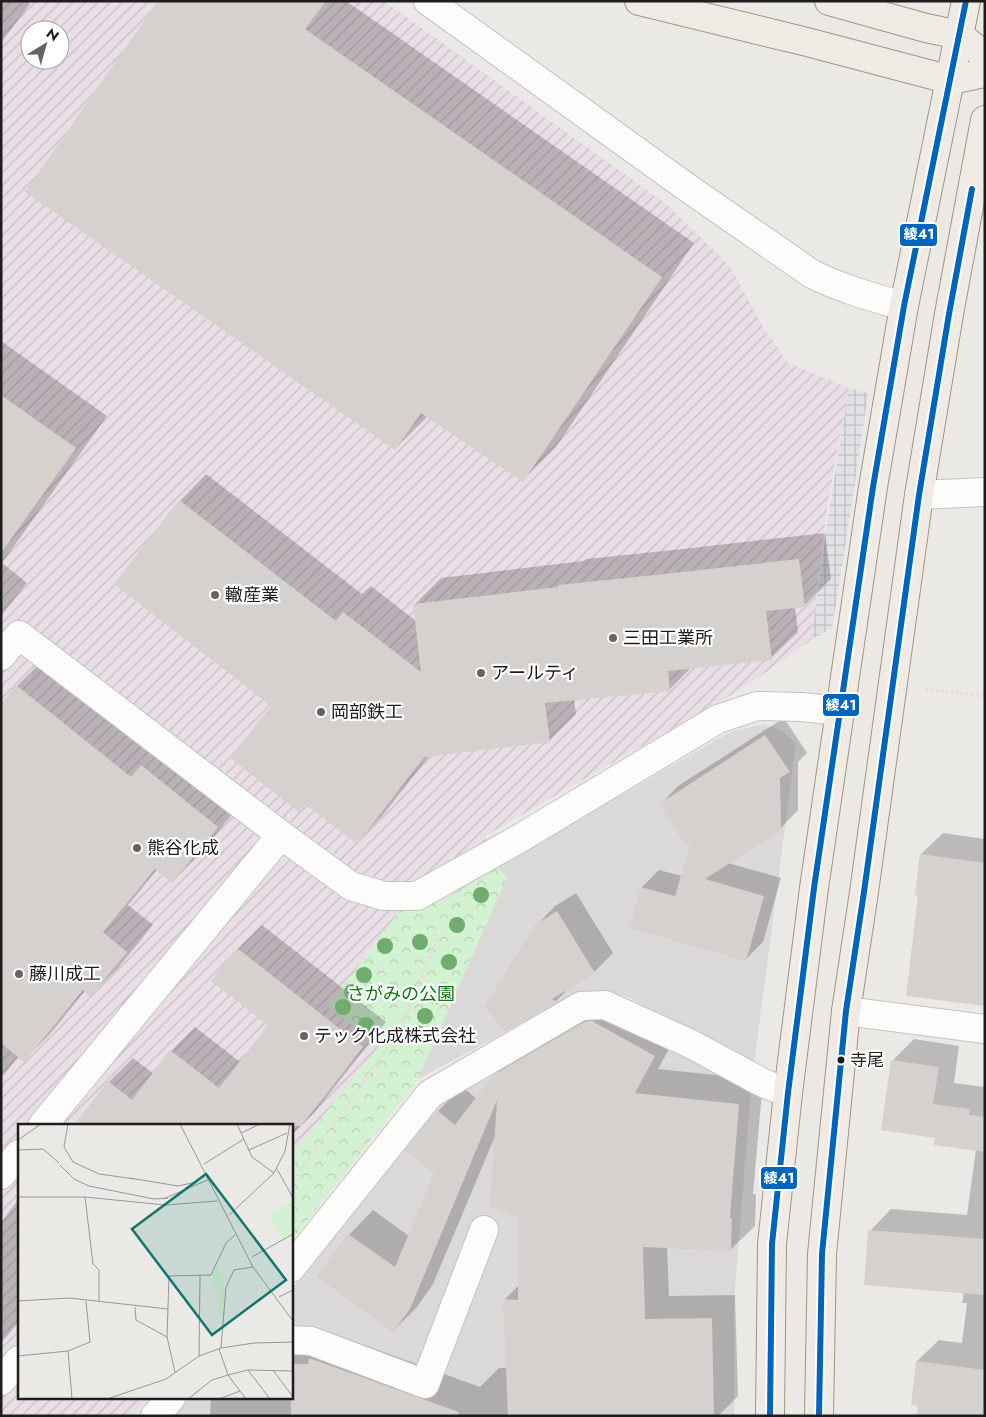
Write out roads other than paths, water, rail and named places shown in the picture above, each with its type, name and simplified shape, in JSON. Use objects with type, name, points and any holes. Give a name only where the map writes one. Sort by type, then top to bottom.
[{"type":"main road","points":[[639,1],[951,80],[985,73]]},
{"type":"main road","points":[[829,1],[959,36],[985,56]]},
{"type":"main road","points":[[770,1416],[772,1244],[788,1093],[814,888],[873,487],[904,306],[966,1]]},
{"type":"main road","points":[[819,1416],[822,1254],[846,1011],[919,495],[949,314],[985,120]]},
{"type":"street","points":[[428,1],[685,186],[812,274],[834,285],[857,293],[904,306]]},
{"type":"street","points":[[919,495],[985,492]]},
{"type":"street","points":[[1,656],[19,635],[281,835],[351,886],[384,896],[416,896],[522,837],[718,719],[757,706],[801,707],[841,711]]},
{"type":"street","points":[[44,1124],[281,835]]},
{"type":"street","points":[[292,1267],[430,1094],[581,1006],[605,1006],[691,1044],[763,1083],[788,1093]]},
{"type":"street","points":[[846,1011],[985,1029]]},
{"type":"street","points":[[1,1175],[18,1155]]},
{"type":"street","points":[[292,1340],[311,1341],[425,1384],[484,1230]]},
{"type":"street","points":[[1,1381],[18,1361]]},
{"type":"street","points":[[155,1416],[170,1400]]},
{"type":"place","name":"轍産業","points":[[215,595]]},
{"type":"place","name":"三田工業所","points":[[613,638]]},
{"type":"place","name":"アールティ","points":[[481,673]]},
{"type":"place","name":"岡部鉄工","points":[[321,712]]},
{"type":"place","name":"熊谷化成","points":[[137,848]]},
{"type":"place","name":"藤川成工","points":[[19,974]]},
{"type":"place","name":"テック化成株式会社","points":[[304,1036]]},
{"type":"place","name":"寺尾","points":[[841,1060]]},
{"type":"park label","name":"さがみの公園","points":[[401,994]]}]
